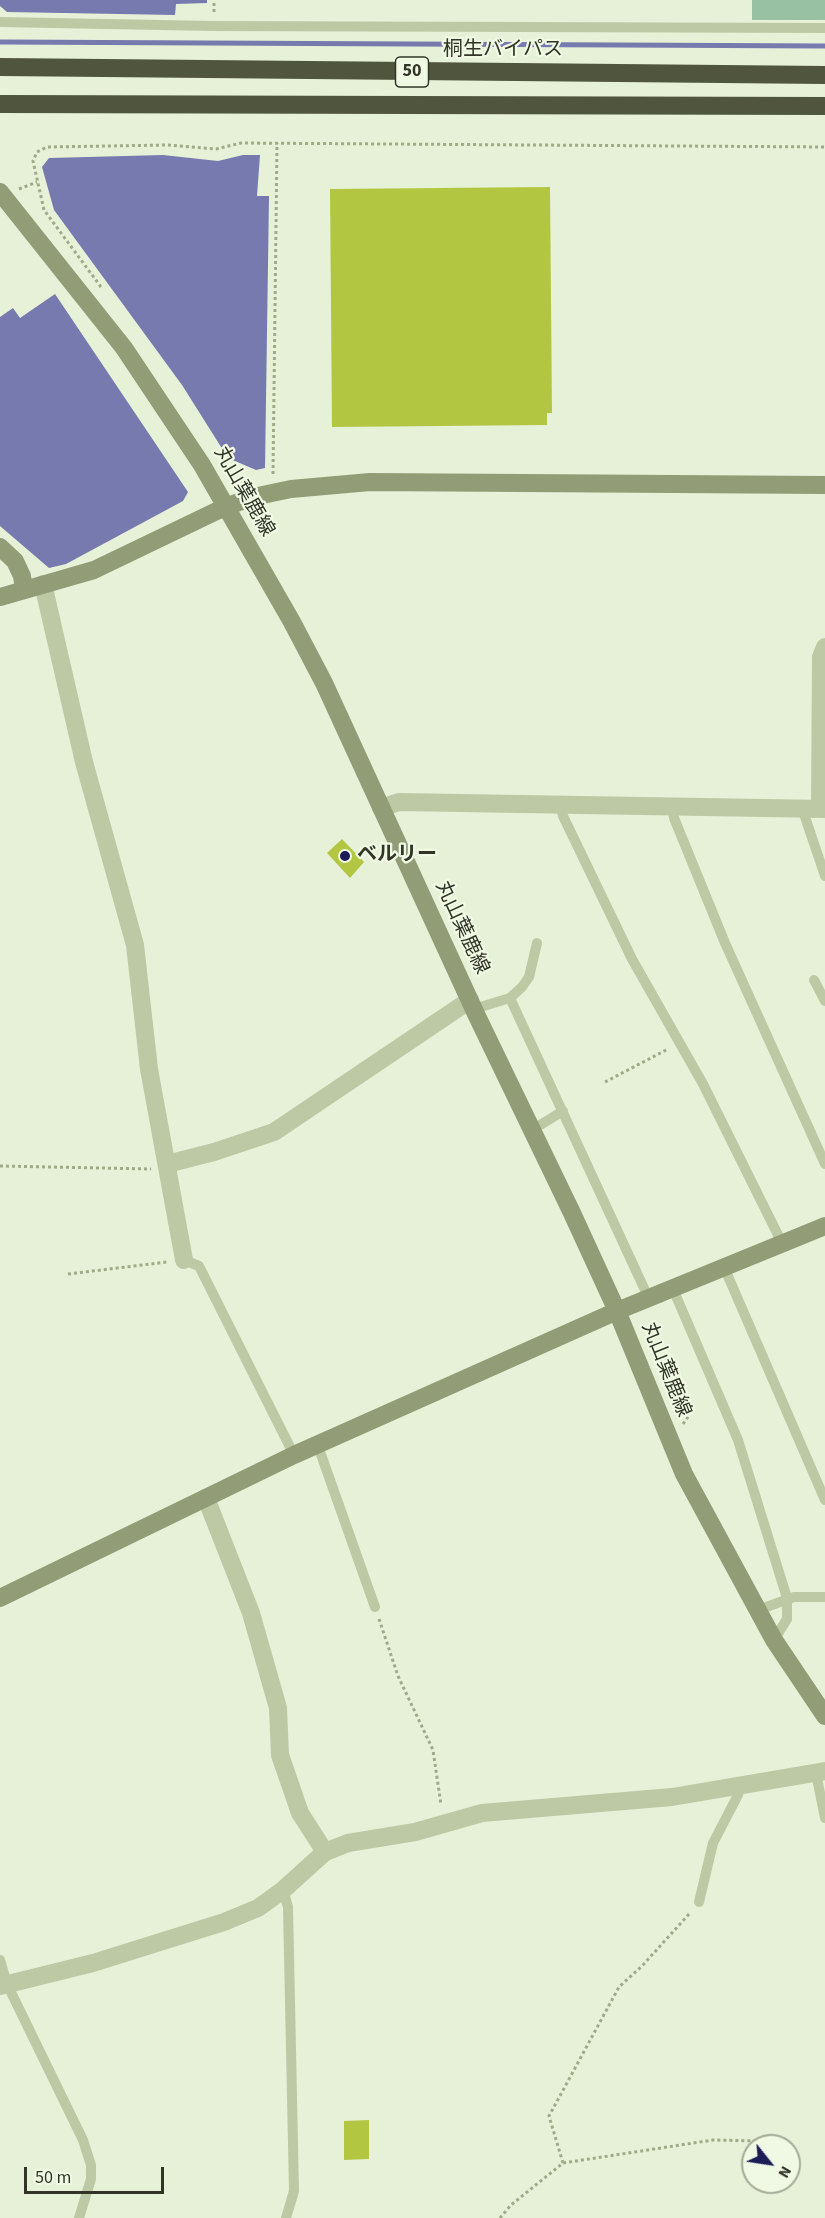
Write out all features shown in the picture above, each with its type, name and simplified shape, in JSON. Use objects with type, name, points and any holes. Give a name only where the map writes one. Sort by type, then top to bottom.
[{"type":"highway","name":"桐生バイパス","points":[[0,67],[825,75]]},
{"type":"highway","name":"50","points":[[0,104],[825,106]]},
{"type":"street","points":[[0,112],[18,105]]},
{"type":"street","name":"丸山葉鹿線","points":[[0,192],[124,348],[202,465],[324,683],[472,1005],[617,1311],[684,1474],[774,1640],[825,1716]]},
{"type":"street","points":[[0,597],[94,570],[225,507],[253,497],[291,489],[360,483],[825,485]]},
{"type":"street","points":[[0,547],[15,561],[22,576],[24,590]]},
{"type":"street","points":[[43,584],[84,762],[135,945],[149,1069],[184,1260]]},
{"type":"street","points":[[381,808],[399,802],[823,808],[821,657],[825,647]]},
{"type":"street","points":[[167,1164],[214,1152],[274,1132],[472,1005]]},
{"type":"street","points":[[0,1598],[294,1455],[617,1311],[782,1243],[823,1231]]},
{"type":"street","points":[[206,1498],[251,1613],[267,1666],[279,1708],[280,1755],[300,1814],[325,1852]]},
{"type":"street","points":[[3,1985],[93,1963],[224,1922],[258,1908],[283,1890],[325,1852],[348,1844],[431,1828],[443,1822],[482,1813],[595,1805],[740,1786],[821,1772]]},
{"type":"lane","points":[[0,22],[213,26],[825,28]]},
{"type":"lane","points":[[561,806],[563,816],[632,959],[680,1043],[782,1243]]},
{"type":"lane","points":[[672,806],[674,818],[725,943],[825,1164]]},
{"type":"lane","points":[[802,808],[825,876]]},
{"type":"lane","points":[[472,1005],[510,998],[529,977],[537,943]]},
{"type":"lane","points":[[814,980],[825,1001]]},
{"type":"lane","points":[[510,998],[649,1299]]},
{"type":"lane","points":[[532,1130],[563,1111]]},
{"type":"lane","points":[[184,1260],[199,1266],[294,1455]]},
{"type":"lane","points":[[724,1267],[825,1500]]},
{"type":"lane","points":[[673,1289],[738,1440],[787,1598],[787,1619],[774,1640]]},
{"type":"lane","points":[[318,1446],[375,1607]]},
{"type":"lane","points":[[758,1610],[787,1598],[825,1597]]},
{"type":"lane","points":[[821,1772],[825,1818]]},
{"type":"lane","points":[[699,1902],[709,1853],[738,1796],[740,1786]]},
{"type":"lane","points":[[283,1890],[288,1907],[294,2191],[285,2218]]},
{"type":"lane","points":[[0,1960],[3,1985],[83,2140],[91,2165],[91,2179],[78,2218]]},
{"type":"path","points":[[44,210],[33,161],[37,152],[47,147],[167,145],[209,149],[241,143],[277,143],[825,147]]},
{"type":"path","points":[[273,475],[277,143]]},
{"type":"path","points":[[18,189],[37,182]]},
{"type":"path","points":[[605,1082],[680,1043]]},
{"type":"path","points":[[0,1166],[153,1169],[167,1164]]},
{"type":"path","points":[[68,1274],[184,1260]]},
{"type":"path","points":[[375,1607],[398,1676],[433,1750],[443,1822]]},
{"type":"path","points":[[563,2163],[549,2116],[618,1988],[642,1966],[699,1902]]},
{"type":"path","points":[[500,2218],[511,2205],[563,2163],[713,2140],[741,2141]]},
{"type":"green space","points":[[752,0],[825,0],[825,20],[752,20]]},
{"type":"water","points":[[0,0],[207,0],[207,3],[176,4],[175,15],[7,12],[0,6]]},
{"type":"water","points":[[163,155],[218,161],[243,155],[260,155],[257,196],[269,196],[265,468],[256,470],[228,458],[182,385],[54,210],[42,167],[49,158]]},
{"type":"water","points":[[55,294],[188,492],[183,501],[66,564],[49,568],[0,526],[0,317],[13,308],[20,318]]},
{"type":"building","points":[[550,187],[552,413],[547,413],[547,425],[332,427],[330,189]]},
{"type":"building","points":[[342,839],[364,862],[350,878],[327,853]]},
{"type":"building","points":[[369,2120],[369,2159],[344,2160],[344,2121]]},
{"type":"waterway","points":[[0,42],[825,46]]},
{"type":"place","name":"ベルリー","points":[[345,856]]}]
